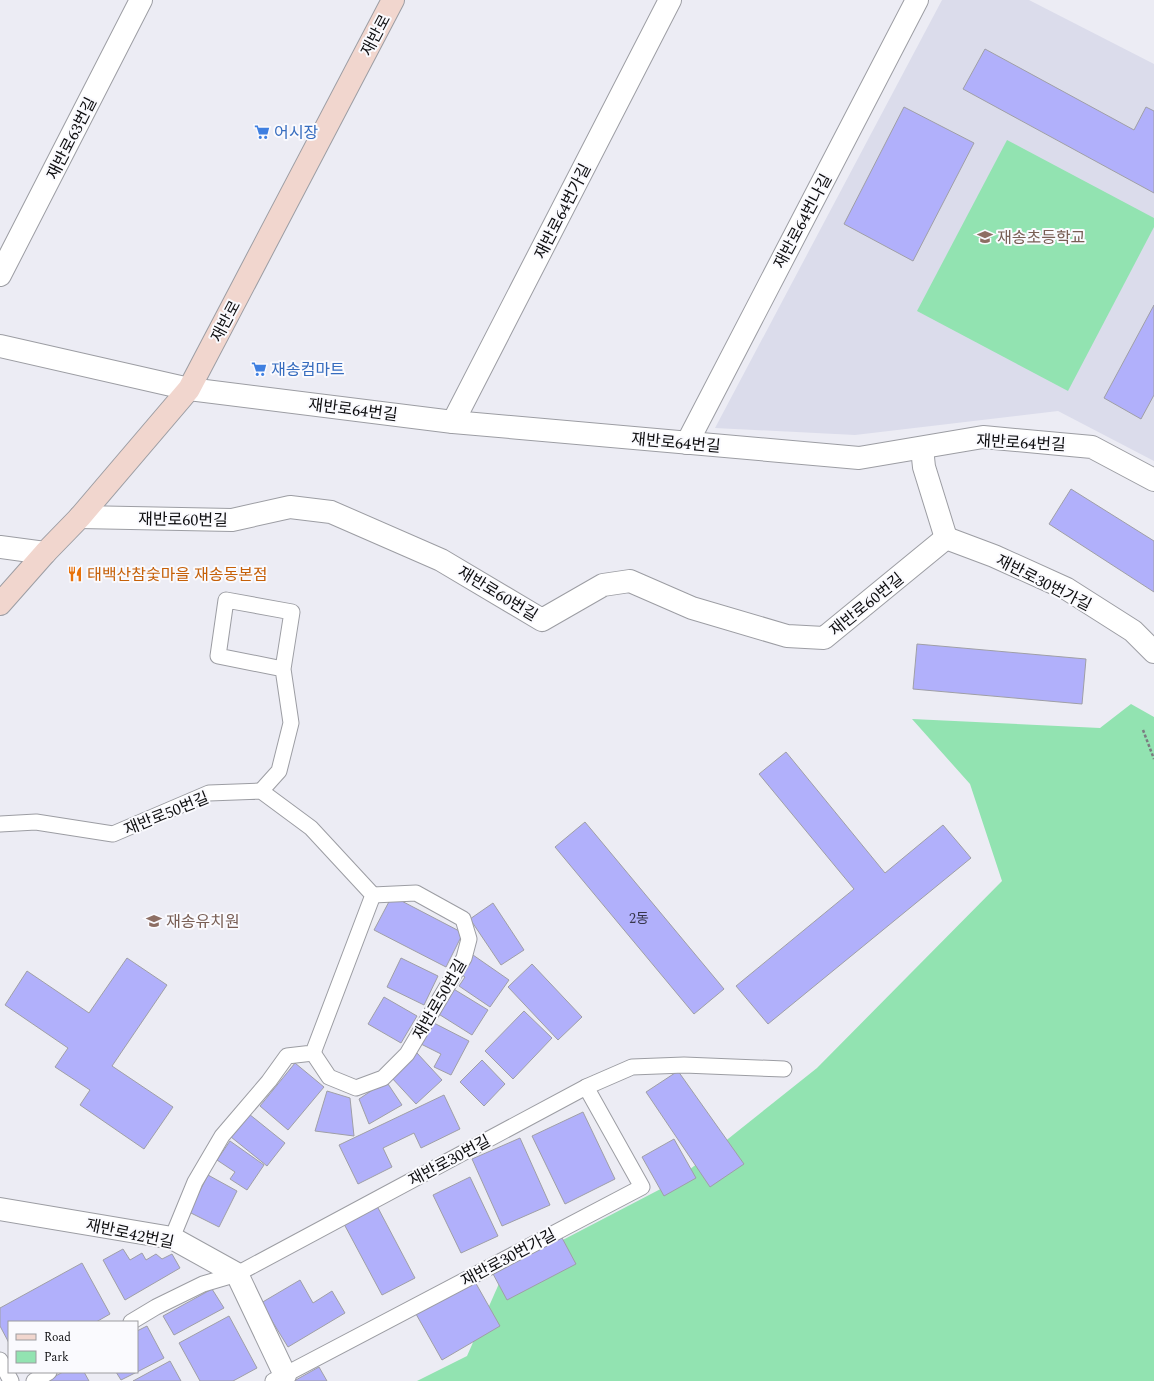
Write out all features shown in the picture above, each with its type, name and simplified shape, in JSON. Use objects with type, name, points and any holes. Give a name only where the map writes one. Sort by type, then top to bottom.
[{"type":"main road","name":"재반로","points":[[0,604],[45,553],[80,517],[189,389],[393,0]]},
{"type":"street","name":"재반로63번길","points":[[0,275],[141,0]]},
{"type":"street","name":"재반로64번가길","points":[[453,422],[670,0]]},
{"type":"street","name":"재반로64번나길","points":[[687,443],[917,0]]},
{"type":"street","points":[[0,346],[189,389]]},
{"type":"street","name":"재반로64번길","points":[[189,389],[453,422],[859,458],[983,437],[1092,446],[1154,480]]},
{"type":"street","points":[[922,448],[924,467],[946,538]]},
{"type":"street","name":"재반로60번길","points":[[80,517],[232,520],[290,507],[331,512],[441,560],[542,620],[603,584],[630,581],[692,608],[787,636],[824,638],[946,538]]},
{"type":"street","name":"재반로30번가길","points":[[946,538],[994,556],[1066,589],[1134,631],[1154,652]]},
{"type":"street","points":[[0,548],[45,553]]},
{"type":"street","name":"재반로42번길","points":[[0,1209],[172,1238],[237,1274]]},
{"type":"street","points":[[237,1274],[279,1378]]},
{"type":"lane","points":[[172,1238],[194,1182],[222,1136],[269,1081],[287,1056],[314,1053],[373,895],[311,828],[261,791],[279,772],[290,723],[283,669],[292,612],[226,600],[218,656],[283,669]]},
{"type":"lane","name":"재반로50번길","points":[[0,824],[36,822],[113,834],[209,793],[261,791]]},
{"type":"lane","name":"재반로50번길","points":[[314,1053],[329,1077],[356,1088],[383,1078],[407,1054],[464,958],[469,938],[463,919],[416,892],[373,895]]},
{"type":"lane","name":"재반로30번길","points":[[133,1321],[156,1307],[203,1284],[237,1274],[586,1088],[632,1067],[684,1065],[784,1069]]},
{"type":"lane","name":"재반로30번가길","points":[[279,1378],[642,1187],[586,1088]]},
{"type":"lane","points":[[0,1360],[11,1381]]},
{"type":"lane","points":[[34,1381],[47,1373]]},
{"type":"path","points":[[1143,730],[1154,759]]},
{"type":"shaded area","name":"재송초등학교","points":[[942,0],[1029,0],[1154,64],[1154,461],[1058,411],[855,435],[715,428]]},
{"type":"green space","points":[[1007,140],[1154,218],[1154,227],[1068,391],[917,311]]},
{"type":"green space","points":[[1131,704],[1154,717],[1154,1381],[417,1381],[467,1356],[505,1270],[674,1182],[817,1068],[1002,881],[970,784],[912,719],[1100,728]]},
{"type":"building","points":[[985,49],[1134,130],[1146,107],[1154,111],[1154,193],[963,89]]},
{"type":"building","points":[[904,107],[974,143],[913,261],[844,224]]},
{"type":"building","points":[[1154,305],[1154,395],[1141,419],[1104,398]]},
{"type":"building","points":[[1071,489],[1154,541],[1154,592],[1049,524]]},
{"type":"building","points":[[917,644],[1086,659],[1082,704],[913,689]]},
{"type":"building","points":[[786,752],[885,873],[943,825],[971,858],[768,1024],[736,986],[854,889],[759,774]]},
{"type":"building","points":[[585,822],[724,989],[694,1014],[555,847]]},
{"type":"building","points":[[392,896],[463,933],[446,967],[374,930]]},
{"type":"building","points":[[493,903],[524,950],[501,965],[470,919]]},
{"type":"building","points":[[473,955],[509,980],[490,1007],[459,986],[465,977],[460,974]]},
{"type":"building","points":[[127,958],[167,985],[112,1066],[173,1107],[144,1149],[80,1105],[90,1090],[55,1067],[68,1048],[5,1005],[27,971],[89,1013]]},
{"type":"building","points":[[401,958],[438,976],[424,1005],[387,987]]},
{"type":"building","points":[[532,964],[582,1017],[558,1040],[508,987]]},
{"type":"building","points":[[452,988],[488,1010],[472,1035],[437,1013]]},
{"type":"building","points":[[384,997],[417,1016],[401,1043],[368,1024]]},
{"type":"building","points":[[524,1011],[552,1038],[513,1079],[485,1051]]},
{"type":"building","points":[[432,1022],[469,1041],[451,1075],[434,1067],[441,1054],[421,1044]]},
{"type":"building","points":[[417,1053],[442,1080],[416,1104],[391,1077]]},
{"type":"building","points":[[482,1060],[505,1084],[484,1106],[460,1082]]},
{"type":"building","points":[[295,1063],[324,1087],[288,1130],[260,1106]]},
{"type":"building","points":[[678,1071],[744,1164],[710,1187],[646,1092]]},
{"type":"building","points":[[386,1081],[402,1105],[369,1124],[359,1099]]},
{"type":"building","points":[[327,1091],[350,1098],[354,1136],[315,1131]]},
{"type":"building","points":[[444,1095],[460,1129],[421,1148],[414,1133],[383,1148],[392,1167],[358,1184],[339,1145]]},
{"type":"building","points":[[583,1112],[615,1179],[565,1204],[532,1136]]},
{"type":"building","points":[[249,1114],[285,1143],[267,1166],[231,1137]]},
{"type":"building","points":[[520,1138],[550,1205],[502,1226],[472,1159]]},
{"type":"building","points":[[674,1139],[696,1178],[664,1196],[642,1157]]},
{"type":"building","points":[[230,1141],[264,1165],[247,1190],[230,1179],[235,1172],[217,1160]]},
{"type":"building","points":[[208,1175],[237,1191],[219,1227],[189,1212]]},
{"type":"building","points":[[470,1177],[498,1236],[461,1253],[433,1195]]},
{"type":"building","points":[[377,1206],[415,1278],[382,1295],[344,1224]]},
{"type":"building","points":[[561,1236],[576,1264],[507,1300],[492,1272]]},
{"type":"building","points":[[123,1249],[130,1260],[142,1253],[146,1260],[156,1254],[162,1259],[172,1254],[180,1268],[125,1300],[103,1260]]},
{"type":"building","points":[[82,1263],[110,1314],[98,1321],[8,1321],[8,1341],[0,1326],[0,1308]]},
{"type":"building","points":[[300,1280],[313,1303],[332,1291],[345,1313],[288,1347],[261,1303]]},
{"type":"building","points":[[474,1280],[500,1326],[442,1360],[416,1314]]},
{"type":"building","points":[[212,1289],[224,1308],[174,1335],[163,1316]]},
{"type":"building","points":[[229,1316],[257,1368],[233,1381],[200,1381],[179,1343]]},
{"type":"building","points":[[147,1326],[164,1358],[138,1371],[138,1330]]},
{"type":"building","points":[[170,1361],[181,1381],[133,1381]]},
{"type":"building","points":[[319,1367],[327,1381],[294,1381]]},
{"type":"building","points":[[61,1373],[85,1373],[89,1381],[46,1381]]},
{"type":"building","points":[[117,1373],[135,1373],[121,1380]]},
{"type":"place","name":"어시장","points":[[262,132]]},
{"type":"place","name":"재송초등학교","points":[[985,237]]},
{"type":"place","name":"재송컴마트","points":[[259,369]]},
{"type":"place","name":"태백산참숯마을 재송동본점","points":[[75,574]]},
{"type":"place","name":"재송유치원","points":[[154,921]]}]
